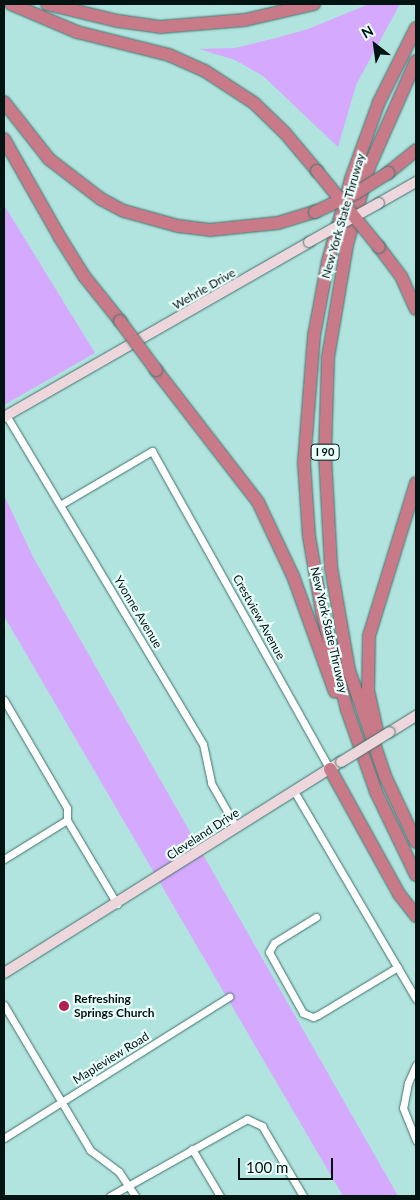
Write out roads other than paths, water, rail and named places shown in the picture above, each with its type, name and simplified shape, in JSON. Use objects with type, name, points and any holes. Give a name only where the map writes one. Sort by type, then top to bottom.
[{"type":"highway","points":[[11,4],[77,32],[169,55],[205,71],[254,103],[285,133],[379,247],[400,276],[416,309]]},
{"type":"highway","points":[[47,4],[118,21],[160,27],[245,20],[314,4]]},
{"type":"highway","name":"New York State Thruway","points":[[416,28],[379,102],[351,179],[328,261],[314,336],[307,402],[304,463],[309,536],[322,612],[358,743],[376,792],[416,876]]},
{"type":"highway","name":"New York State Thruway","points":[[416,61],[369,167],[348,245],[328,356],[325,455],[331,567],[350,670],[385,776],[416,842]]},
{"type":"highway","points":[[4,102],[49,160],[101,199],[124,211],[178,226],[210,230],[278,223],[315,212],[356,193],[388,174],[416,150]]},
{"type":"highway","points":[[4,139],[58,236],[84,276],[258,502],[293,576],[341,709],[358,743]]},
{"type":"highway","points":[[416,483],[394,560],[378,598],[366,664],[374,721],[391,771],[416,826]]},
{"type":"highway","points":[[335,766],[399,894],[416,916]]},
{"type":"street","name":"Wehrle Drive","points":[[5,416],[416,182]]},
{"type":"street","name":"Yvonne Avenue","points":[[5,416],[203,744],[211,783],[236,827]]},
{"type":"street","name":"Crestview Avenue","points":[[60,505],[152,451],[335,766]]},
{"type":"street","points":[[4,700],[67,808],[68,820],[117,904]]},
{"type":"street","name":"Cleveland Drive","points":[[4,973],[416,716]]},
{"type":"street","points":[[294,791],[416,999]]},
{"type":"street","points":[[4,860],[68,820]]},
{"type":"street","points":[[316,917],[274,943],[269,952],[303,1013],[313,1017],[318,1015],[398,967]]},
{"type":"street","name":"Mapleview Road","points":[[4,1138],[229,997]]},
{"type":"street","points":[[4,1005],[90,1150],[119,1172],[135,1196]]},
{"type":"street","points":[[416,1065],[408,1083],[403,1108],[416,1140]]},
{"type":"street","points":[[110,1196],[241,1120],[253,1120],[262,1126],[303,1196]]},
{"type":"street","points":[[192,1149],[220,1196]]},
{"type":"place","name":"Refreshing Springs Church","points":[[64,1006]]}]
